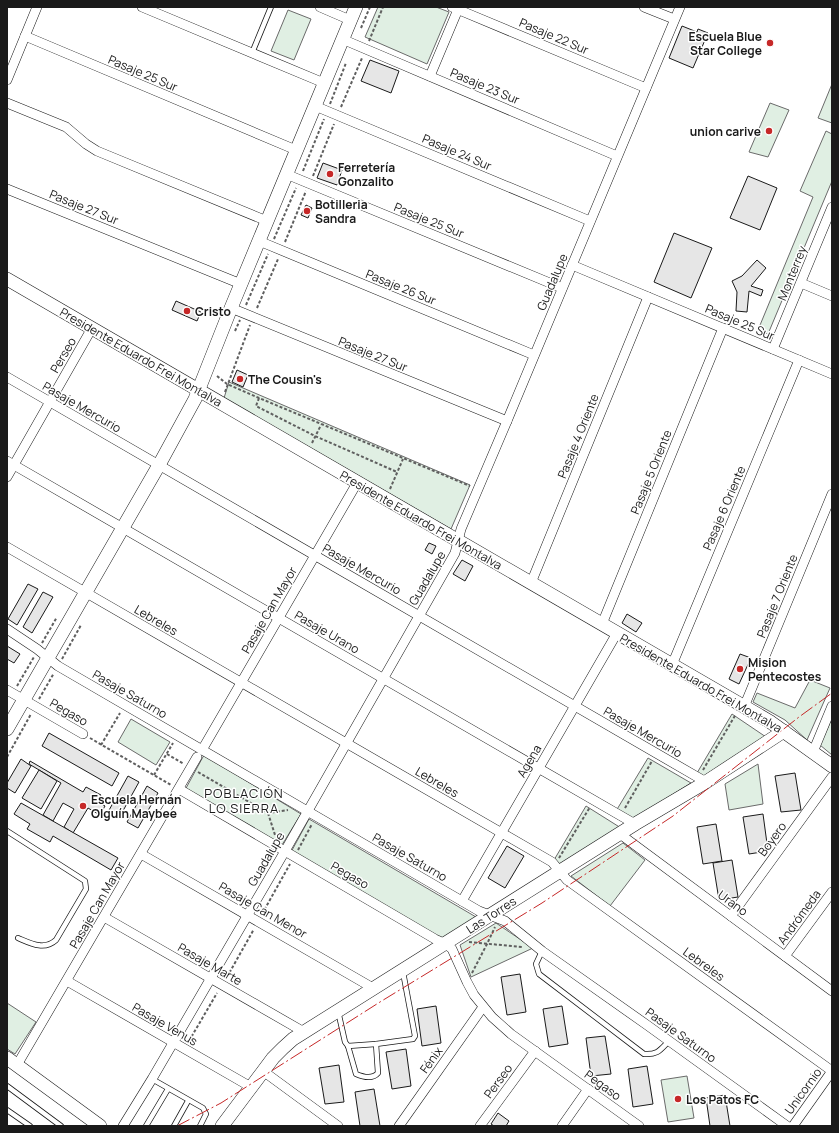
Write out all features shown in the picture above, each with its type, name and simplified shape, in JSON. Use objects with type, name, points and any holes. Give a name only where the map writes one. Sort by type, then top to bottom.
[{"type":"street","points":[[7,80],[37,7]]},
{"type":"street","points":[[142,7],[324,83]]},
{"type":"street","points":[[320,7],[350,20]]},
{"type":"street","points":[[7,729],[159,465],[199,391],[237,310],[240,284],[324,83],[348,41],[350,20],[356,7]]},
{"type":"street","points":[[644,7],[674,20]]},
{"type":"street","name":"Guadalupe","points":[[123,1126],[247,915],[281,849],[304,809],[346,744],[456,553],[461,529],[680,7]]},
{"type":"street","points":[[430,76],[456,8]]},
{"type":"street","name":"Pasaje 22 Sur","points":[[456,8],[646,88]]},
{"type":"street","name":"Pasaje 25 Sur","points":[[25,36],[296,150]]},
{"type":"street","name":"Pasaje 23 Sur","points":[[348,41],[617,156]]},
{"type":"street","points":[[7,103],[66,127],[97,151],[267,221]]},
{"type":"street","name":"Pasaje 24 Sur","points":[[315,106],[590,221]]},
{"type":"street","name":"Pasaje 25 Sur","points":[[286,174],[562,288]]},
{"type":"street","name":"Pasaje 27 Sur","points":[[7,188],[240,284]]},
{"type":"street","name":"Monterrey","points":[[773,349],[831,212]]},
{"type":"street","name":"Pasaje 26 Sur","points":[[259,241],[534,355]]},
{"type":"street","name":"Pasaje 25 Sur","points":[[572,266],[832,374]]},
{"type":"street","name":"Presidente Eduardo Frei Montalva","points":[[7,279],[743,706],[784,732],[832,766]]},
{"type":"street","points":[[800,283],[832,296]]},
{"type":"street","name":"Pasaje 4 Oriente","points":[[530,583],[648,297]]},
{"type":"street","name":"Pasaje 27 Sur","points":[[237,310],[507,421]]},
{"type":"street","name":"Perseo","points":[[7,477],[10,463],[50,402],[92,328]]},
{"type":"street","name":"Pasaje 5 Oriente","points":[[602,624],[723,328]]},
{"type":"street","name":"Pasaje 6 Oriente","points":[[672,665],[799,360]]},
{"type":"street","name":"Pasaje Mercurio","points":[[7,377],[702,780]]},
{"type":"street","name":"Pasaje Urano","points":[[10,463],[635,824]]},
{"type":"street","name":"Pasaje Can Mayor","points":[[10,1060],[66,981],[358,483]]},
{"type":"street","name":"Pasaje 7 Oriente","points":[[743,706],[832,494]]},
{"type":"street","name":"Lebreles","points":[[7,547],[501,833],[557,868],[567,880],[832,1071]]},
{"type":"street","name":"Pasaje Saturno","points":[[7,629],[58,666],[178,735],[199,753],[304,809],[479,911],[505,921],[541,950],[787,1126]]},
{"type":"street","name":"Agena","points":[[462,901],[616,633]]},
{"type":"street","name":"Pegaso","points":[[7,690],[83,734]]},
{"type":"street","points":[[813,752],[832,706]]},
{"type":"street","name":"Las Torres","points":[[224,1125],[263,1071],[283,1048],[304,1032],[373,988],[494,916],[557,868],[620,834],[702,780],[784,732]]},
{"type":"street","name":"Boyero","points":[[731,916],[832,777]]},
{"type":"street","name":"Pegaso","points":[[179,789],[435,939],[449,942],[466,982],[483,1007],[501,1026],[640,1126]]},
{"type":"street","name":"Urano","points":[[620,834],[832,991]]},
{"type":"street","name":"Pasaje Can Menor","points":[[141,854],[373,988]]},
{"type":"street","name":"Andrómeda","points":[[785,956],[832,892]]},
{"type":"street","name":"Pasaje Marte","points":[[104,917],[304,1032]]},
{"type":"street","name":"Pasaje Venus","points":[[66,981],[251,1087]]},
{"type":"street","name":"Fénix","points":[[398,1126],[483,1007]]},
{"type":"street","name":"Perseo","points":[[480,1126],[535,1051]]},
{"type":"street","points":[[10,1060],[100,1126]]},
{"type":"street","points":[[263,1071],[338,1126]]},
{"type":"street","name":"Unicornio","points":[[792,1126],[832,1071]]},
{"type":"street","points":[[562,1126],[588,1089]]},
{"type":"lane","points":[[252,53],[271,7]]},
{"type":"lane","points":[[7,831],[85,881],[86,884],[86,889],[56,940],[52,944],[37,946],[18,938]]},
{"type":"lane","points":[[541,950],[536,964],[539,974],[644,1054],[651,1055],[658,1052],[669,1041]]},
{"type":"lane","points":[[348,1046],[413,1039],[415,1036],[403,970]]},
{"type":"lane","points":[[338,1010],[345,1042],[348,1046],[356,1074],[362,1077],[370,1078],[376,1076],[378,1073],[376,1044]]},
{"type":"lane","points":[[152,1079],[202,1108],[206,1114],[200,1126]]},
{"type":"lane","points":[[7,1086],[61,1126]]},
{"type":"lane","points":[[146,1126],[168,1089]]},
{"type":"lane","points":[[174,1126],[188,1101]]},
{"type":"lane","points":[[7,1110],[30,1126]]},
{"type":"path","points":[[234,334],[237,310],[271,246],[299,180],[327,111],[348,41],[370,7]]},
{"type":"path","points":[[224,394],[253,317],[383,7]]},
{"type":"path","points":[[220,369],[217,376],[227,384],[403,459],[478,489]]},
{"type":"path","points":[[254,410],[259,398]]},
{"type":"path","points":[[256,406],[315,436],[397,472]]},
{"type":"path","points":[[318,447],[311,443],[321,424]]},
{"type":"path","points":[[396,493],[390,489],[403,459]]},
{"type":"path","points":[[102,745],[125,704]]},
{"type":"path","points":[[702,780],[743,706]]},
{"type":"path","name":"Pegaso","points":[[83,734],[179,789]]},
{"type":"path","points":[[154,775],[178,735]]},
{"type":"path","points":[[167,754],[268,813],[304,809]]},
{"type":"path","points":[[620,816],[656,754]]},
{"type":"path","points":[[557,868],[594,801]]},
{"type":"path","points":[[268,813],[281,849]]},
{"type":"path","points":[[466,982],[487,944],[494,916]]},
{"type":"path","points":[[449,942],[487,944],[541,950]]},
{"type":"green space","points":[[378,7],[436,7],[449,12],[427,64],[365,37]]},
{"type":"green space","points":[[288,10],[311,19],[294,60],[271,51]]},
{"type":"green space","points":[[832,84],[832,123],[818,118]]},
{"type":"green space","name":"union carive","points":[[770,103],[789,110],[768,157],[749,152]]},
{"type":"green space","points":[[826,131],[832,134],[832,181],[768,334],[758,330],[813,197],[800,191]]},
{"type":"green space","points":[[229,382],[470,485],[451,529],[224,398]]},
{"type":"green space","points":[[810,680],[830,688],[807,740],[785,720],[753,702],[757,693],[795,708]]},
{"type":"green space","points":[[732,714],[766,737],[702,777],[697,773]]},
{"type":"green space","points":[[832,718],[832,755],[820,745]]},
{"type":"green space","points":[[131,719],[170,742],[156,765],[118,742]]},
{"type":"green space","points":[[204,755],[301,814],[282,845],[185,790]]},
{"type":"green space","points":[[648,758],[691,783],[632,820],[616,811]]},
{"type":"green space","points":[[758,764],[763,804],[729,810],[725,784]]},
{"type":"green space","points":[[586,806],[621,828],[561,865],[554,860]]},
{"type":"green space","points":[[309,819],[476,917],[443,939],[291,852]]},
{"type":"green space","points":[[623,843],[645,860],[610,906],[571,876]]},
{"type":"green space","points":[[496,923],[533,948],[471,977],[460,945]]},
{"type":"green space","points":[[7,1003],[36,1022],[15,1054],[7,1049]]},
{"type":"green space","name":"Los Patos FC","points":[[687,1076],[694,1118],[668,1122],[661,1080]]},
{"type":"building","points":[[682,26],[697,32],[698,29],[708,33],[693,68],[669,58]]},
{"type":"building","points":[[370,60],[399,71],[391,93],[361,81]]},
{"type":"building","name":"Ferretería Gonzalito","points":[[323,163],[342,170],[337,185],[317,178]]},
{"type":"building","points":[[748,176],[777,188],[760,230],[730,218]]},
{"type":"building","name":"Botilleria Sandra","points":[[306,205],[312,208],[308,218],[301,215]]},
{"type":"building","points":[[674,233],[712,248],[691,298],[654,282]]},
{"type":"building","points":[[757,260],[766,268],[751,286],[763,290],[761,296],[749,291],[747,312],[736,311],[737,292],[732,281],[742,276]]},
{"type":"building","name":"Cristo","points":[[176,301],[201,312],[197,321],[172,310]]},
{"type":"building","name":"The Cousin's","points":[[237,370],[248,375],[243,387],[232,382]]},
{"type":"building","points":[[429,543],[436,546],[432,554],[425,550]]},
{"type":"building","points":[[462,560],[473,566],[465,581],[453,574]]},
{"type":"building","points":[[28,584],[38,589],[17,625],[8,619]]},
{"type":"building","points":[[43,592],[53,597],[32,633],[23,627]]},
{"type":"building","points":[[627,614],[642,623],[636,632],[622,623]]},
{"type":"building","points":[[7,646],[20,654],[14,663],[7,659]]},
{"type":"building","name":"Mision Pentecostes","points":[[740,654],[751,658],[739,684],[729,679]]},
{"type":"building","points":[[49,733],[119,773],[112,786],[42,746]]},
{"type":"building","points":[[21,759],[31,766],[15,793],[7,788],[7,783]]},
{"type":"building","points":[[30,761],[83,792],[86,787],[101,795],[97,801],[105,806],[100,815],[88,808],[73,833],[64,827],[74,809],[63,803],[53,821],[43,815],[61,783],[29,764]]},
{"type":"building","points":[[39,770],[57,781],[41,809],[22,798]]},
{"type":"building","points":[[795,773],[801,810],[781,812],[775,776]]},
{"type":"building","points":[[128,776],[139,782],[119,818],[108,812]]},
{"type":"building","points":[[147,786],[158,793],[138,828],[127,822]]},
{"type":"building","points":[[21,803],[118,858],[111,870],[53,836],[50,842],[27,829],[30,824],[14,814]]},
{"type":"building","points":[[763,814],[768,851],[749,854],[743,817]]},
{"type":"building","points":[[716,824],[722,861],[703,864],[697,827]]},
{"type":"building","points":[[507,846],[524,856],[505,888],[488,878]]},
{"type":"building","points":[[732,860],[738,897],[719,900],[713,863]]},
{"type":"building","points":[[520,974],[526,1012],[507,1015],[501,977]]},
{"type":"building","points":[[436,1006],[441,1043],[422,1046],[417,1009]]},
{"type":"building","points":[[562,1006],[568,1044],[549,1047],[543,1009]]},
{"type":"building","points":[[605,1036],[611,1074],[591,1076],[586,1038]]},
{"type":"building","points":[[406,1049],[411,1086],[392,1089],[386,1052]]},
{"type":"building","points":[[339,1065],[344,1102],[325,1104],[319,1068]]},
{"type":"building","points":[[647,1066],[653,1104],[633,1107],[628,1069]]},
{"type":"building","points":[[374,1089],[380,1126],[360,1126],[355,1092]]},
{"type":"building","points":[[725,1095],[730,1126],[710,1126],[706,1098]]},
{"type":"building","points":[[498,1113],[509,1121],[506,1126],[494,1126],[491,1124]]},
{"type":"power","points":[[177,1126],[221,1103],[380,1002],[542,903],[673,816],[799,717],[832,693]]},
{"type":"place","name":"Escuela Blue Star College","points":[[770,43]]},
{"type":"place","name":"union carive","points":[[769,131]]},
{"type":"place","name":"Ferretería Gonzalito","points":[[330,174]]},
{"type":"place","name":"Botilleria Sandra","points":[[307,211]]},
{"type":"place","name":"Cristo","points":[[187,311]]},
{"type":"place","name":"The Cousin's","points":[[240,379]]},
{"type":"place","name":"Mision Pentecostes","points":[[740,669]]},
{"type":"place","name":"Escuela Hernán Olguín Maybee","points":[[83,806]]},
{"type":"place","name":"Los Patos FC","points":[[678,1099]]},
{"type":"district","name":"POBLACIÓN LO SIERRA","points":[[244,800]]}]
